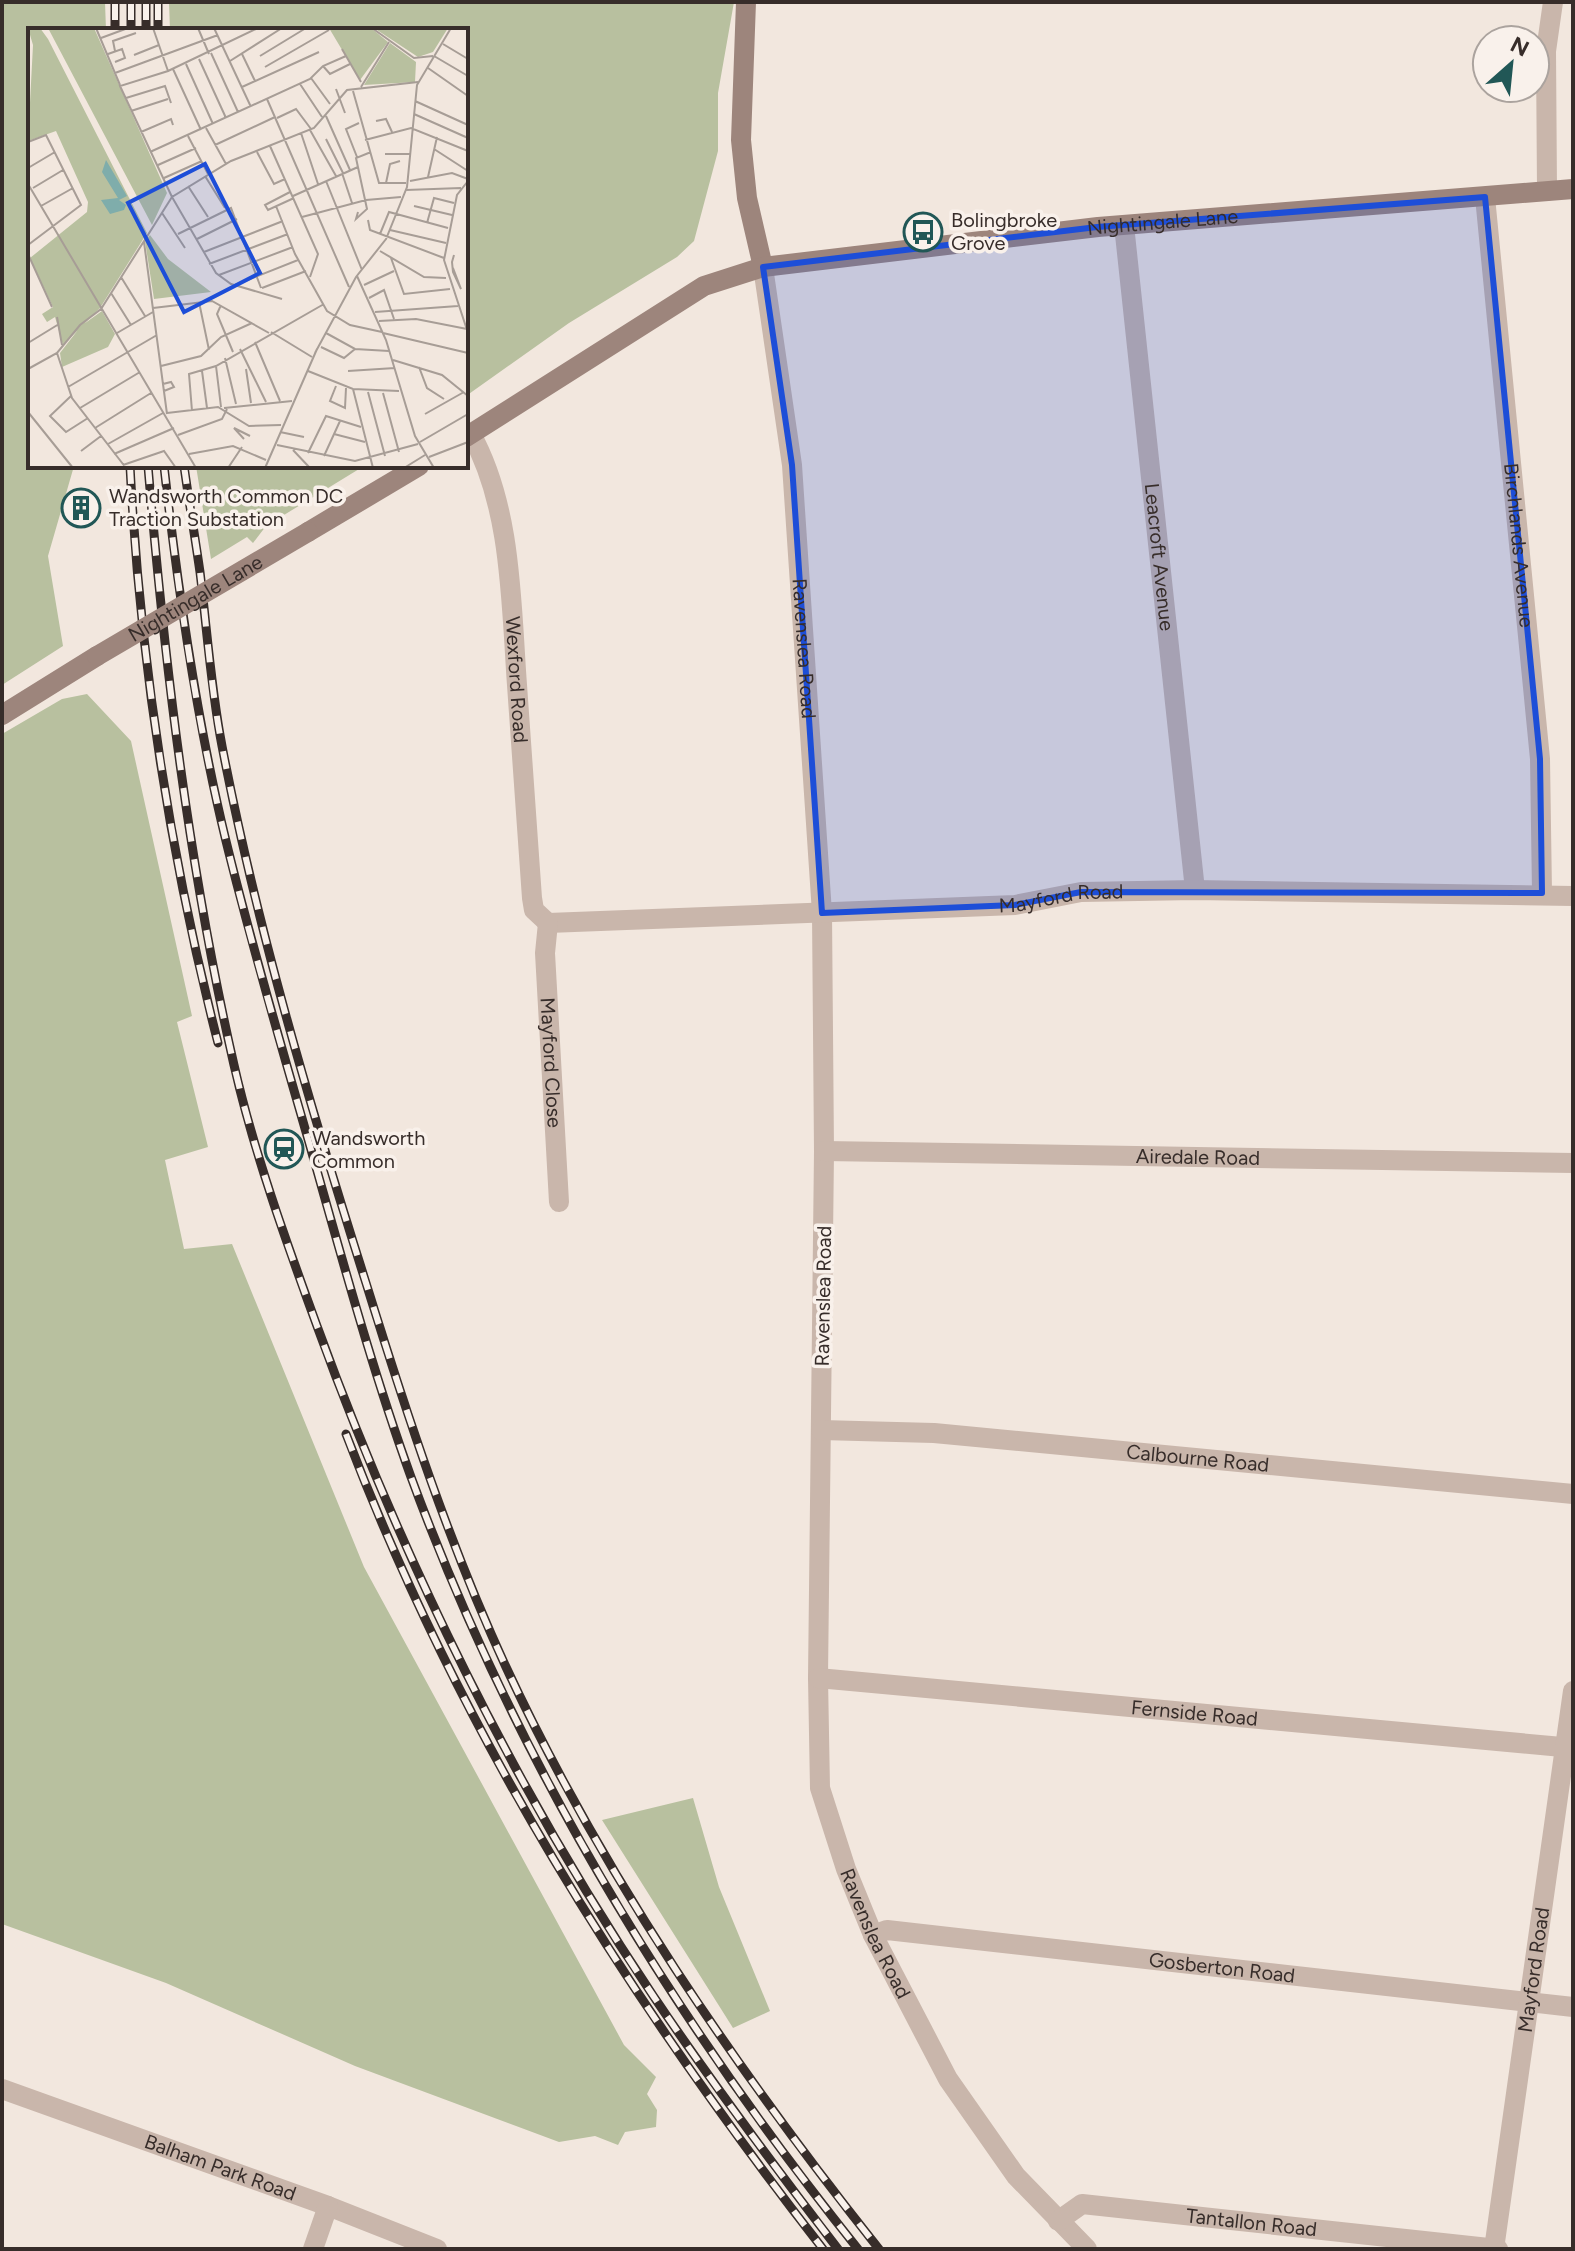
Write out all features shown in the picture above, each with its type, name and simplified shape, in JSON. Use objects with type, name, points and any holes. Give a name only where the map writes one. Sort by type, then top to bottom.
[{"type":"main road","points":[[746,2],[741,140],[747,198],[763,267]]},
{"type":"main road","name":"Nightingale Lane","points":[[469,436],[704,286],[763,267],[1124,225],[1573,189]]},
{"type":"main road","name":"Nightingale Lane","points":[[2,715],[416,468]]},
{"type":"street","points":[[1547,191],[1546,51],[1553,2]]},
{"type":"street","name":"Birchlands Avenue","points":[[1485,197],[1540,759],[1542,893]]},
{"type":"street","name":"Leacroft Avenue","points":[[1124,225],[1195,890]]},
{"type":"street","name":"Ravenslea Road","points":[[763,267],[794,480],[822,913],[824,1151],[818,1678],[820,1788],[846,1869],[873,1935],[948,2079],[1016,2176],[1087,2249]]},
{"type":"street","name":"Wexford Road","points":[[469,436],[490,480],[503,535],[512,605],[532,898],[540,919],[548,923]]},
{"type":"street","name":"Mayford Road","points":[[548,923],[1015,905],[1081,892],[1195,890],[1542,893],[1573,896]]},
{"type":"street","name":"Mayford Close","points":[[548,923],[545,953],[559,1202]]},
{"type":"street","name":"Airedale Road","points":[[824,1151],[1573,1163]]},
{"type":"street","name":"Calbourne Road","points":[[821,1430],[934,1433],[1573,1494]]},
{"type":"street","name":"Fernside Road","points":[[818,1678],[1569,1747]]},
{"type":"street","name":"Mayford Road","points":[[1495,2249],[1528,2001],[1569,1747],[1573,1691]]},
{"type":"street","name":"Gosberton Road","points":[[873,1935],[887,1930],[1573,2007]]},
{"type":"street","name":"Balham Park Road","points":[[2,2089],[328,2206],[437,2249]]},
{"type":"street","name":"Tantallon Road","points":[[1058,2221],[1082,2204],[1495,2249]]},
{"type":"street","points":[[313,2249],[328,2206]]},
{"type":"highlighted area","points":[[1485,197],[1540,759],[1542,893],[1081,892],[1015,905],[822,913],[792,465],[763,267],[1097,227]]},
{"type":"green space","points":[[2,2],[105,2],[106,28],[28,28],[28,468],[73,468],[48,556],[63,646],[2,685]]},
{"type":"green space","points":[[169,2],[734,2],[718,93],[718,151],[694,241],[677,257],[569,323],[468,395],[468,28],[170,28]]},
{"type":"green space","points":[[196,468],[361,468],[266,526],[253,543],[247,537],[211,559]]},
{"type":"green space","points":[[87,694],[131,741],[192,1016],[177,1022],[208,1147],[165,1160],[184,1249],[232,1244],[364,1567],[624,2045],[656,2077],[647,2094],[657,2110],[656,2127],[625,2132],[618,2145],[595,2136],[559,2142],[355,2066],[166,1983],[2,1924],[2,734],[62,699]]},
{"type":"green space","points":[[693,1798],[719,1887],[770,2011],[733,2028],[602,1820]]},
{"type":"railway","points":[[115,2],[115,28]]},
{"type":"railway","points":[[131,2],[131,28]]},
{"type":"railway","points":[[146,2],[146,28]]},
{"type":"railway","points":[[158,2],[158,28]]},
{"type":"railway","points":[[130,468],[141,611],[160,757],[185,901],[218,1043]]},
{"type":"railway","points":[[148,468],[180,767],[218,991],[242,1098],[261,1164],[350,1413],[424,1586],[509,1756],[555,1838],[603,1919],[676,2029],[838,2249]]},
{"type":"railway","points":[[164,468],[189,654],[226,841],[264,987],[356,1305],[411,1477],[452,1581],[498,1683],[548,1783],[603,1881],[724,2069],[858,2249]]},
{"type":"railway","points":[[184,468],[218,725],[268,949],[305,1083],[381,1331],[466,1573],[544,1745],[629,1896],[675,1969],[774,2112],[879,2249]]},
{"type":"railway","points":[[346,1434],[391,1545],[441,1653],[554,1860],[682,2057],[823,2249]]},
{"type":"place","name":"Bolingbroke Grove","points":[[923,232]]},
{"type":"place","name":"Wandsworth Common DC Traction Substation","points":[[81,508]]},
{"type":"place","name":"Wandsworth Common","points":[[284,1149]]}]
